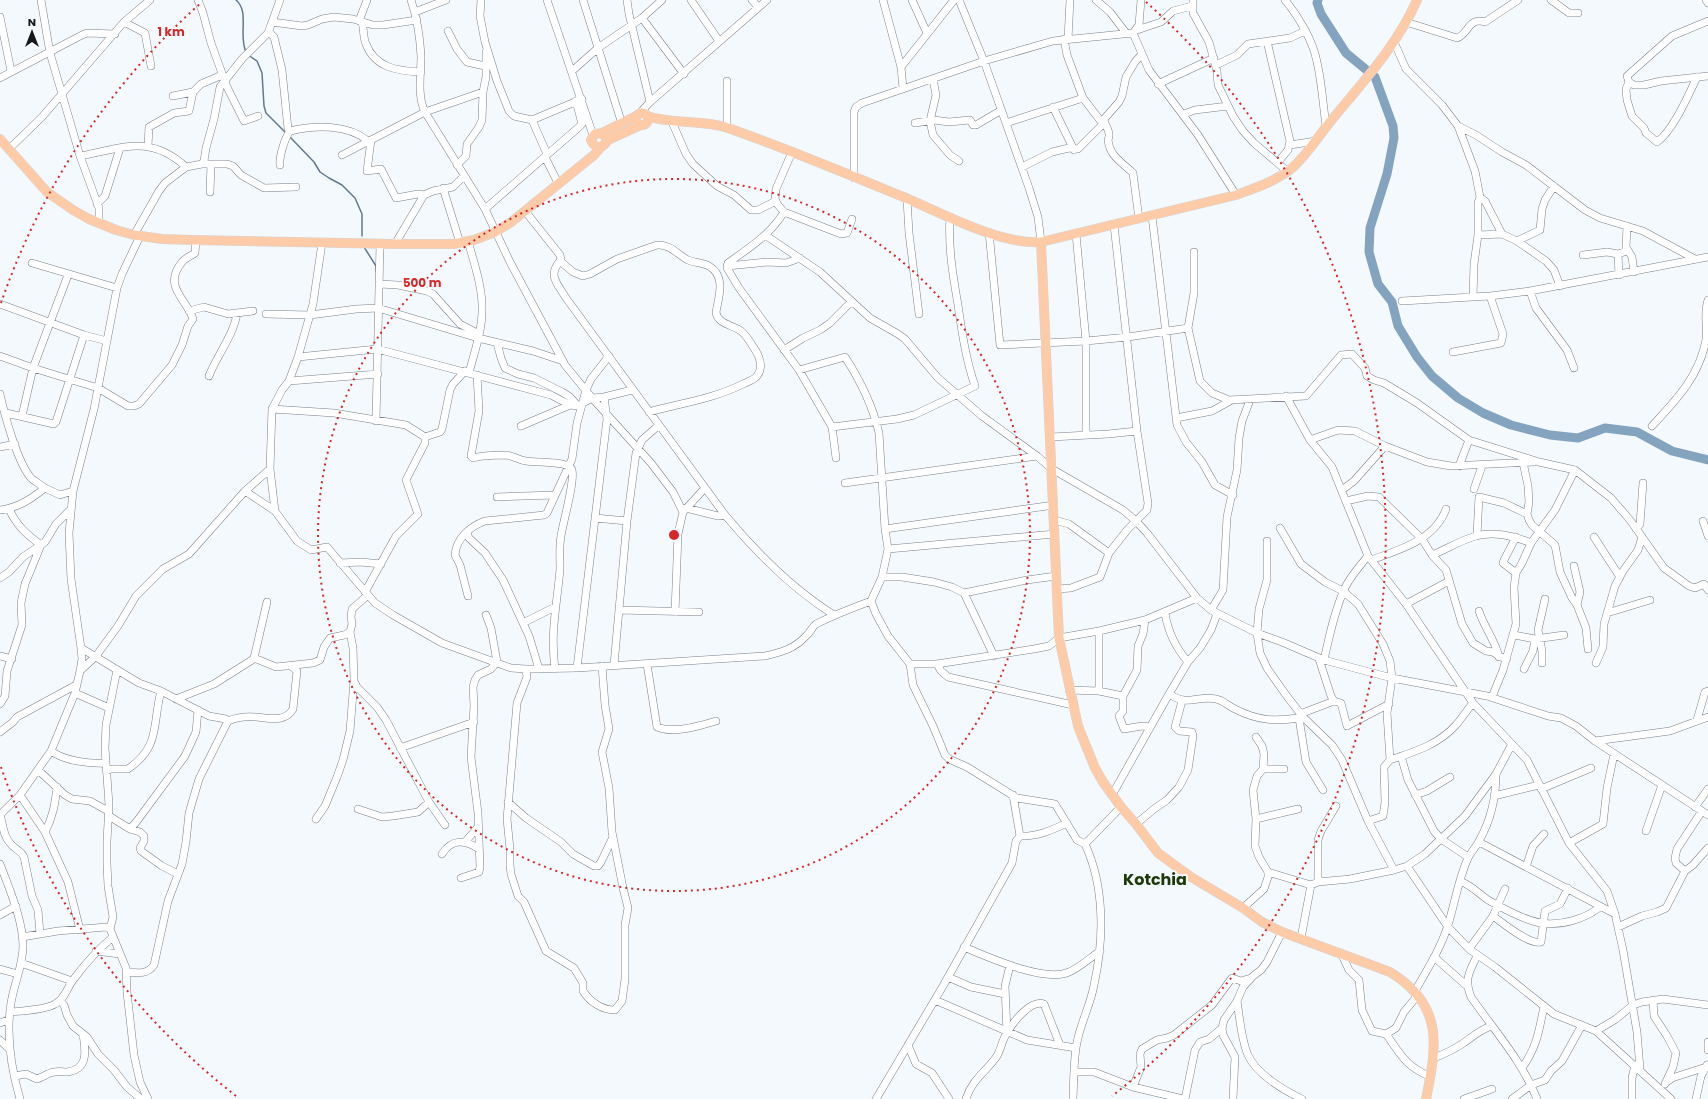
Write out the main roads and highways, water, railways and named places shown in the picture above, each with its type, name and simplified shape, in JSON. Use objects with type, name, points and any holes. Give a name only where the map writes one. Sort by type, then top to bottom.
[{"type":"main road","points":[[0,139],[47,192],[73,210],[99,223],[137,235],[196,240],[322,243],[395,244],[464,242],[495,232],[510,223],[584,162],[599,138],[622,124],[643,115],[669,122],[708,124],[727,127],[989,232],[1008,238],[1041,242],[1236,195],[1265,185],[1287,171],[1305,155],[1326,126],[1394,42],[1406,22],[1416,0]]},
{"type":"main road","points":[[642,125],[636,121],[643,115]]},
{"type":"main road","points":[[599,138],[642,125],[663,124],[669,122]]},
{"type":"main road","points":[[1041,242],[1059,638],[1078,726],[1089,753],[1100,777],[1112,795],[1158,852],[1191,877],[1243,908],[1262,922],[1282,932],[1390,972],[1406,981],[1417,993],[1429,1015],[1433,1028],[1435,1040],[1434,1058],[1426,1099]]},
{"type":"waterway","points":[[236,0],[242,11],[243,38],[246,52]]},
{"type":"waterway","points":[[1318,0],[1317,3],[1321,14],[1346,53],[1375,77],[1393,126],[1394,138],[1387,174],[1370,228],[1369,252],[1378,284],[1392,302],[1398,326],[1417,357],[1432,376],[1458,398],[1483,413],[1511,425],[1550,435],[1578,438],[1605,428],[1637,432],[1672,451],[1708,460]]},
{"type":"waterway","points":[[248,55],[257,61],[262,73],[264,106],[266,113],[286,133]]},
{"type":"waterway","points":[[290,137],[314,162],[320,172],[342,185],[355,198],[362,214],[362,236]]},
{"type":"waterway","points":[[364,247],[376,266],[376,271]]},
{"type":"district","name":"Kotchia","points":[[1155,879]]}]
